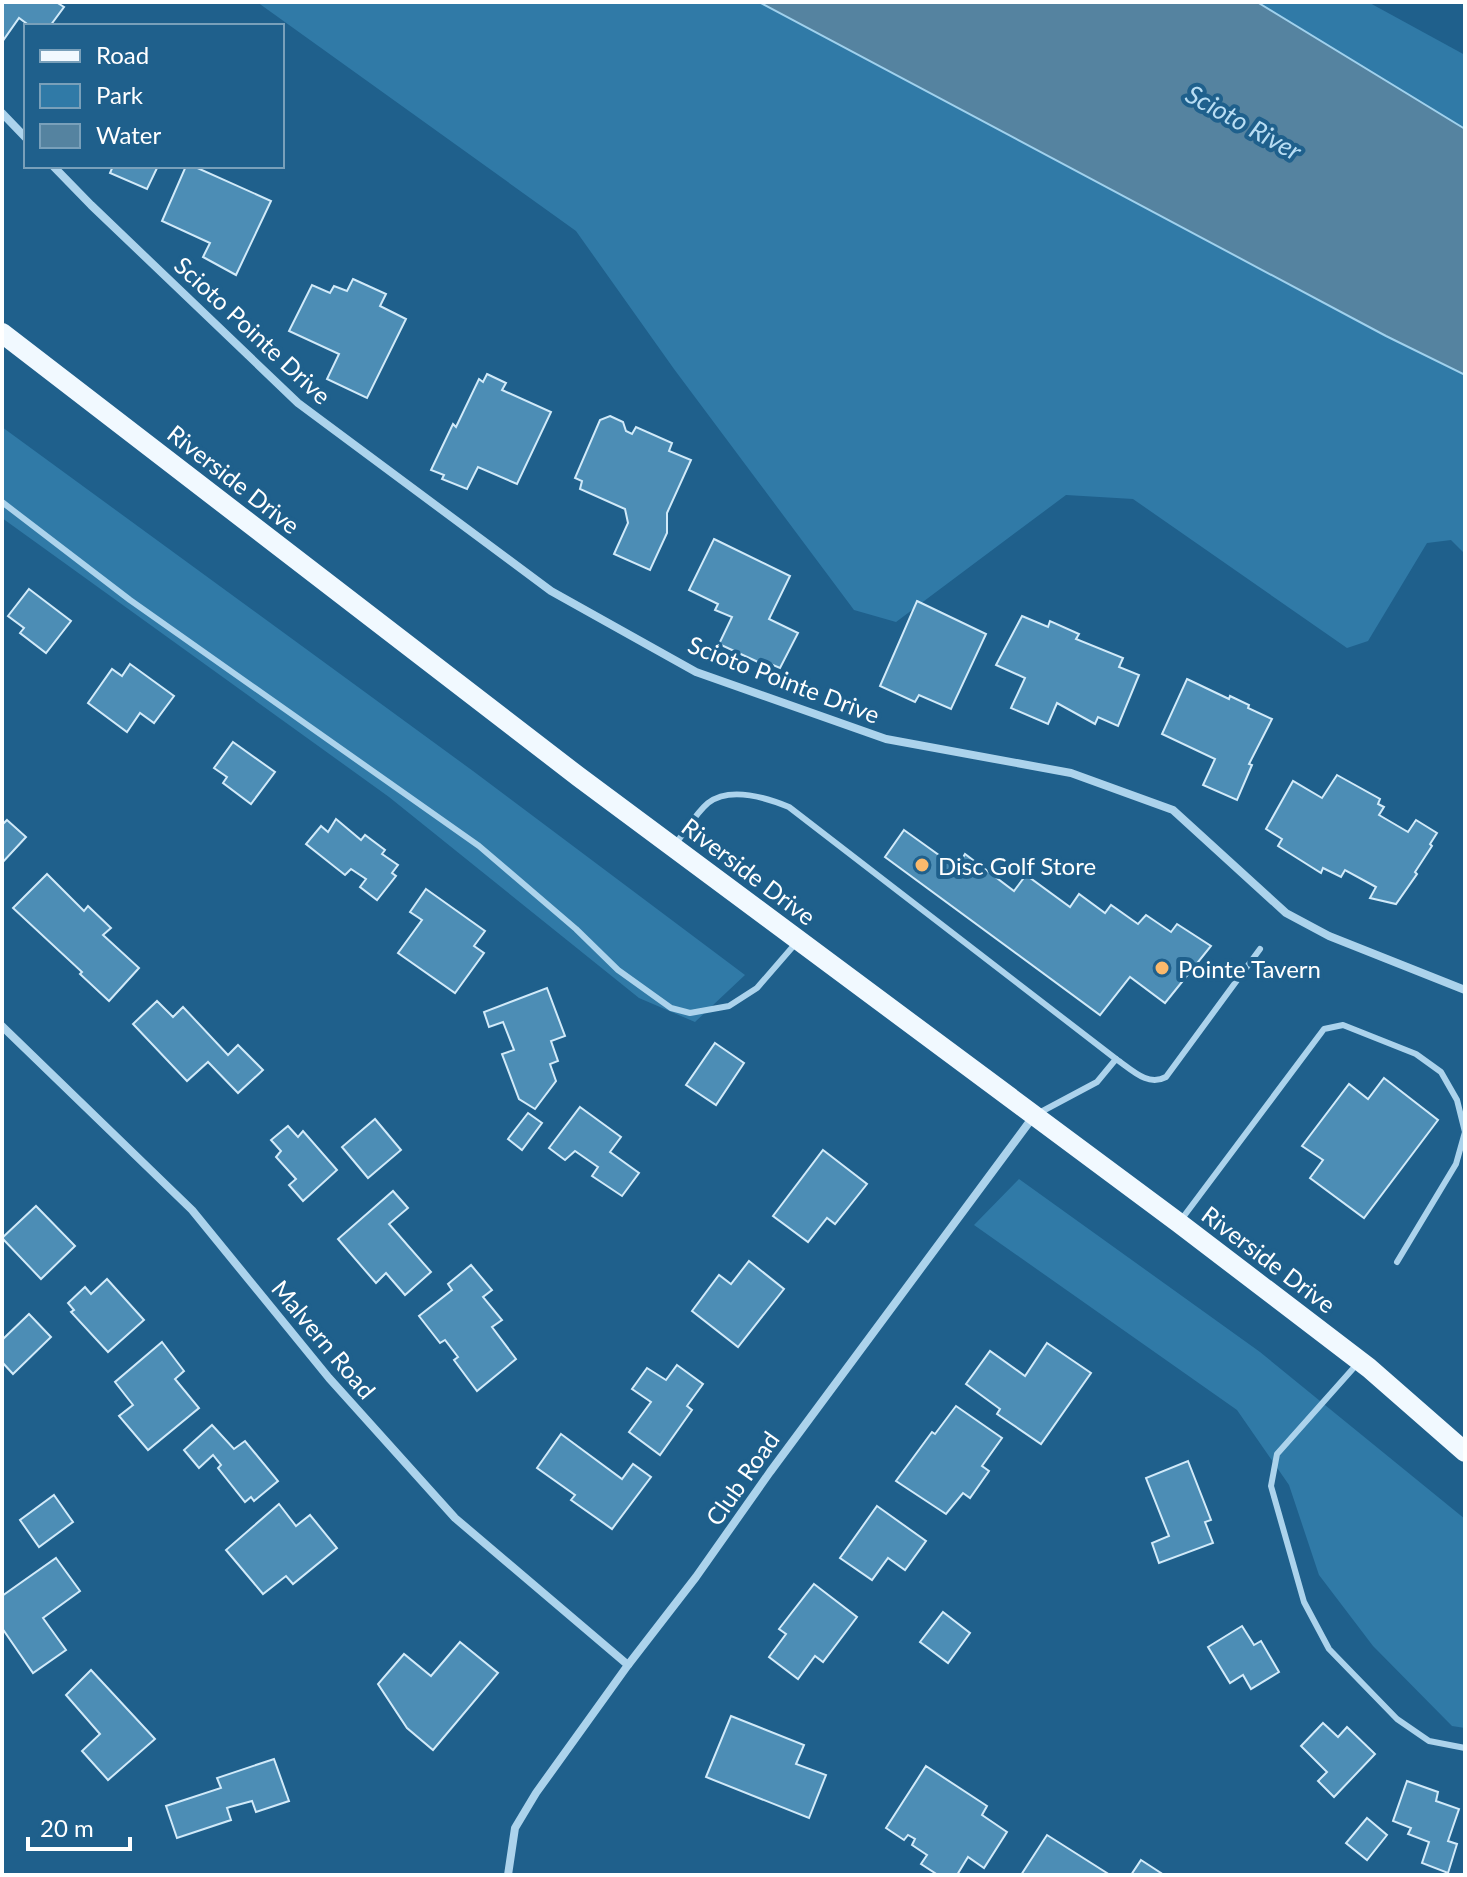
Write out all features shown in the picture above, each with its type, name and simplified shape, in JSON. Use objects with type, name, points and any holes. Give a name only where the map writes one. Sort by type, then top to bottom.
[{"type":"main road","name":"Riverside Drive","points":[[2,333],[566,768],[1361,1361],[1465,1452]]},
{"type":"street","points":[[2,113],[24,136]]},
{"type":"street","name":"Scioto Pointe Drive","points":[[55,168],[298,403],[551,591],[696,672],[886,739],[1071,773],[1173,810],[1286,913],[1329,936],[1465,990]]},
{"type":"street","name":"Malvern Road","points":[[2,1026],[192,1210],[329,1378],[455,1518],[628,1665]]},
{"type":"street","name":"Club Road","points":[[508,1875],[515,1828],[536,1793],[1034,1116]]},
{"type":"lane","points":[[2,502],[130,600],[479,846],[576,929],[618,970],[671,1008],[690,1013],[729,1006],[757,988],[798,940]]},
{"type":"lane","points":[[673,847],[707,804],[719,797],[757,797],[789,807],[1148,1081],[1166,1077],[1260,949]]},
{"type":"lane","points":[[1179,1223],[1324,1029],[1343,1025],[1416,1054],[1441,1072],[1457,1100],[1465,1132],[1456,1164],[1397,1262]]},
{"type":"lane","points":[[1034,1116],[1097,1082],[1116,1059]]},
{"type":"lane","points":[[1361,1361],[1277,1454],[1271,1486],[1304,1602],[1329,1649],[1397,1719],[1429,1741],[1465,1748]]},
{"type":"green space","points":[[257,2],[759,2],[1386,336],[1465,375],[1465,554],[1451,540],[1427,543],[1368,641],[1347,648],[1133,499],[1066,495],[896,622],[854,610],[674,369],[576,231]]},
{"type":"green space","points":[[1257,2],[1368,2],[1465,55],[1465,129]]},
{"type":"green space","points":[[2,427],[473,771],[745,975],[695,1022],[639,998],[389,797],[2,518]]},
{"type":"green space","points":[[1019,1179],[1260,1352],[1465,1519],[1465,1728],[1452,1726],[1373,1646],[1319,1575],[1289,1485],[1237,1410],[974,1225]]},
{"type":"water","name":"Scioto River","points":[[759,2],[1257,2],[1465,129],[1465,375],[1386,336]]},
{"type":"building","points":[[2,2],[56,2],[64,7],[51,24],[27,24],[19,18],[2,42]]},
{"type":"building","points":[[112,168],[157,168],[147,189],[110,173]]},
{"type":"building","points":[[185,168],[197,168],[271,201],[236,275],[203,257],[210,243],[162,221]]},
{"type":"building","points":[[353,279],[386,294],[380,306],[406,319],[367,398],[327,379],[339,354],[289,331],[312,285],[330,293],[334,286],[347,291]]},
{"type":"building","points":[[487,374],[506,383],[502,390],[551,412],[517,484],[478,467],[467,489],[442,479],[444,475],[431,470],[479,379],[483,382]]},
{"type":"building","points":[[610,416],[623,422],[626,431],[632,434],[636,427],[672,443],[669,451],[691,460],[667,513],[667,533],[650,570],[614,554],[628,523],[625,509],[580,489],[582,481],[575,478],[600,420]]},
{"type":"building","points":[[714,539],[790,576],[769,619],[798,633],[780,668],[761,660],[758,662],[719,644],[732,617],[715,610],[718,604],[689,590]]},
{"type":"building","points":[[29,589],[71,621],[46,653],[20,633],[24,628],[8,616]]},
{"type":"building","points":[[917,601],[986,634],[951,709],[919,695],[915,702],[880,686]]},
{"type":"building","points":[[1022,616],[1048,627],[1050,621],[1079,634],[1076,639],[1123,658],[1119,667],[1139,675],[1118,726],[1098,717],[1095,724],[1057,703],[1048,724],[1011,708],[1025,678],[996,665]]},
{"type":"building","points":[[130,664],[174,696],[154,723],[140,713],[127,732],[88,703],[112,669],[122,676]]},
{"type":"building","points":[[1187,679],[1229,699],[1230,696],[1272,719],[1249,764],[1252,765],[1237,800],[1203,785],[1215,759],[1162,734]]},
{"type":"building","points":[[233,742],[275,772],[251,804],[223,783],[227,777],[214,768]]},
{"type":"building","points":[[1337,775],[1380,799],[1378,804],[1384,807],[1379,815],[1408,832],[1416,820],[1437,833],[1415,872],[1417,874],[1396,904],[1370,898],[1376,887],[1345,870],[1341,877],[1323,868],[1321,873],[1278,846],[1282,839],[1266,829],[1293,781],[1322,798]]},
{"type":"building","points":[[336,819],[361,840],[365,835],[385,850],[382,854],[398,865],[392,873],[396,876],[377,900],[360,887],[366,879],[351,869],[345,875],[306,844],[321,826],[328,832]]},
{"type":"building","points":[[7,820],[26,837],[2,863],[2,825]]},
{"type":"building","points":[[904,830],[957,868],[965,854],[1014,891],[1026,875],[1070,907],[1079,894],[1105,913],[1111,905],[1138,924],[1146,915],[1171,932],[1177,924],[1211,946],[1165,1003],[1130,977],[1100,1015],[885,857]]},
{"type":"building","points":[[47,874],[84,911],[88,906],[111,928],[103,935],[139,968],[109,1001],[13,908]]},
{"type":"building","points":[[426,889],[485,931],[474,946],[484,953],[455,993],[398,953],[422,920],[410,912]]},
{"type":"building","points":[[547,988],[565,1036],[551,1041],[558,1061],[550,1064],[556,1081],[535,1109],[519,1099],[502,1054],[514,1050],[503,1022],[489,1027],[484,1012]]},
{"type":"building","points":[[157,1001],[173,1017],[183,1007],[228,1055],[238,1045],[263,1070],[238,1093],[208,1062],[187,1081],[133,1024]]},
{"type":"building","points":[[715,1043],[744,1063],[716,1105],[686,1085]]},
{"type":"building","points":[[1384,1078],[1438,1120],[1364,1218],[1310,1178],[1323,1160],[1302,1146],[1349,1084],[1368,1099]]},
{"type":"building","points":[[580,1107],[621,1137],[610,1152],[639,1173],[622,1196],[592,1176],[598,1167],[575,1151],[565,1160],[549,1148]]},
{"type":"building","points":[[528,1113],[542,1123],[522,1150],[508,1139]]},
{"type":"building","points":[[375,1119],[401,1150],[368,1178],[342,1147]]},
{"type":"building","points":[[288,1126],[298,1137],[303,1131],[337,1170],[303,1201],[289,1185],[296,1179],[276,1157],[281,1151],[271,1140]]},
{"type":"building","points":[[823,1150],[867,1184],[835,1224],[827,1218],[808,1242],[773,1216]]},
{"type":"building","points":[[393,1191],[408,1208],[389,1224],[431,1272],[405,1295],[386,1273],[376,1283],[338,1239]]},
{"type":"building","points":[[36,1206],[75,1246],[41,1279],[2,1238]]},
{"type":"building","points":[[749,1261],[784,1289],[738,1347],[692,1311],[719,1275],[731,1284]]},
{"type":"building","points":[[471,1265],[492,1290],[483,1297],[502,1320],[492,1327],[516,1359],[477,1391],[454,1360],[458,1357],[445,1340],[440,1343],[419,1316],[452,1290],[448,1284]]},
{"type":"building","points":[[107,1279],[144,1320],[108,1352],[71,1312],[74,1310],[68,1303],[85,1287],[91,1294]]},
{"type":"building","points":[[29,1314],[51,1337],[13,1374],[2,1362],[2,1340]]},
{"type":"building","points":[[162,1342],[184,1371],[175,1379],[199,1408],[148,1450],[119,1416],[133,1405],[115,1382]]},
{"type":"building","points":[[1047,1343],[1091,1373],[1041,1444],[997,1414],[1000,1409],[966,1384],[990,1351],[1025,1376]]},
{"type":"building","points":[[677,1365],[703,1384],[687,1406],[692,1410],[660,1455],[629,1432],[651,1402],[632,1389],[647,1368],[666,1380]]},
{"type":"building","points":[[956,1406],[1002,1438],[982,1466],[989,1471],[970,1498],[963,1493],[946,1514],[896,1481],[932,1432],[935,1434]]},
{"type":"building","points":[[212,1425],[234,1449],[245,1441],[278,1481],[254,1501],[251,1497],[245,1502],[218,1468],[221,1465],[213,1455],[199,1468],[184,1450]]},
{"type":"building","points":[[561,1434],[622,1479],[633,1464],[651,1477],[612,1529],[571,1500],[575,1495],[537,1468]]},
{"type":"building","points":[[1188,1461],[1211,1520],[1205,1522],[1213,1543],[1159,1563],[1152,1543],[1169,1536],[1146,1478]]},
{"type":"building","points":[[54,1495],[73,1522],[39,1547],[20,1520]]},
{"type":"building","points":[[279,1504],[296,1526],[310,1515],[337,1548],[293,1584],[286,1576],[263,1594],[226,1550]]},
{"type":"building","points":[[877,1506],[926,1541],[905,1570],[888,1558],[872,1580],[840,1558]]},
{"type":"building","points":[[56,1558],[80,1591],[43,1618],[66,1650],[33,1673],[2,1628],[2,1596]]},
{"type":"building","points":[[814,1584],[857,1617],[823,1662],[815,1656],[798,1679],[769,1657],[786,1634],[779,1629]]},
{"type":"building","points":[[943,1612],[970,1633],[948,1663],[920,1642]]},
{"type":"building","points":[[1242,1626],[1254,1645],[1261,1641],[1279,1672],[1251,1689],[1243,1675],[1230,1683],[1208,1647]]},
{"type":"building","points":[[460,1642],[498,1673],[433,1750],[407,1728],[378,1684],[404,1654],[431,1676]]},
{"type":"building","points":[[91,1670],[155,1739],[108,1780],[82,1751],[100,1734],[66,1695]]},
{"type":"building","points":[[731,1716],[804,1745],[796,1764],[826,1775],[809,1818],[706,1777]]},
{"type":"building","points":[[1323,1723],[1338,1737],[1347,1727],[1375,1754],[1334,1797],[1318,1781],[1327,1772],[1301,1746]]},
{"type":"building","points":[[274,1759],[289,1801],[256,1812],[252,1801],[230,1807],[227,1808],[231,1820],[177,1838],[166,1806],[221,1788],[217,1778]]},
{"type":"building","points":[[926,1766],[987,1806],[982,1815],[1007,1832],[984,1868],[968,1857],[957,1875],[938,1875],[921,1864],[927,1855],[912,1845],[915,1839],[908,1835],[904,1840],[886,1828]]},
{"type":"building","points":[[1407,1781],[1438,1792],[1436,1801],[1459,1809],[1448,1841],[1457,1844],[1448,1873],[1422,1863],[1429,1842],[1408,1834],[1411,1828],[1393,1821]]},
{"type":"building","points":[[1367,1818],[1387,1835],[1367,1860],[1346,1843]]},
{"type":"building","points":[[1047,1835],[1110,1875],[1021,1875]]},
{"type":"building","points":[[1141,1860],[1164,1875],[1131,1875]]},
{"type":"place","name":"Disc Golf Store","points":[[922,865]]},
{"type":"place","name":"Pointe Tavern","points":[[1162,968]]}]
